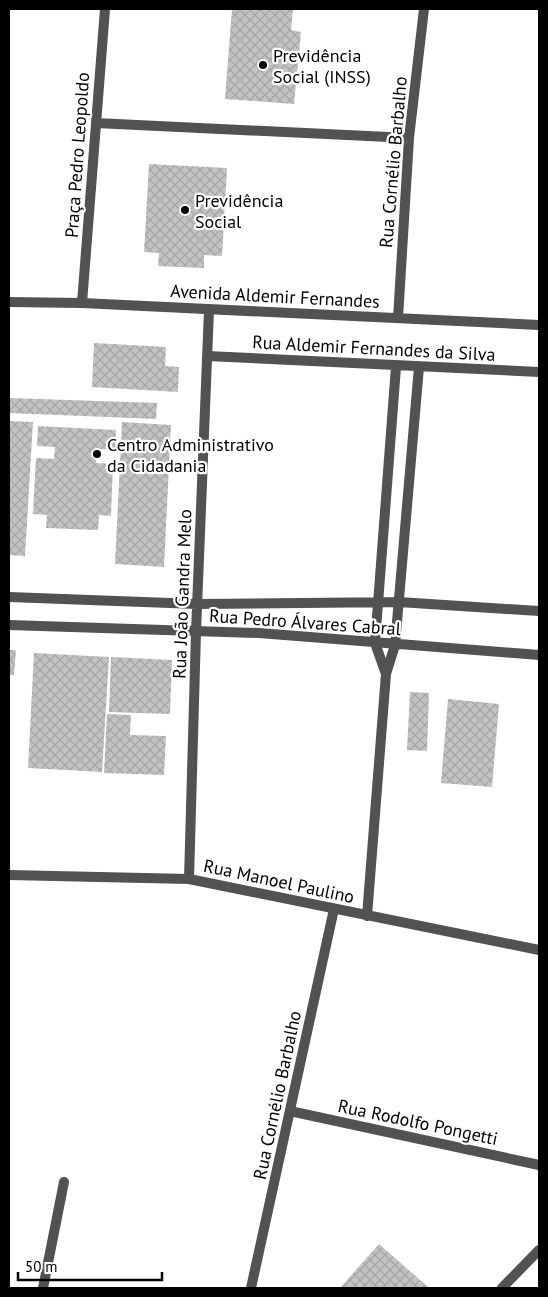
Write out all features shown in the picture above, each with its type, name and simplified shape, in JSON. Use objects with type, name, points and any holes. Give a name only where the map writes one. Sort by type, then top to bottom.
[{"type":"street","name":"Praça Pedro Leopoldo","points":[[82,303],[105,9]]},
{"type":"street","name":"Rua Cornélio Barbalho","points":[[398,318],[409,138],[424,9]]},
{"type":"street","points":[[96,123],[409,138]]},
{"type":"street","name":"Avenida Aldemir Fernandes","points":[[9,302],[82,303],[539,325]]},
{"type":"street","name":"Rua João Gandra Melo","points":[[189,879],[196,632],[209,310]]},
{"type":"street","name":"Rua Aldemir Fernandes da Silva","points":[[207,356],[396,367],[539,372]]},
{"type":"street","points":[[386,674],[374,643],[396,367]]},
{"type":"street","points":[[366,916],[386,674],[395,645],[419,367]]},
{"type":"street","name":"Rua Pedro Álvares Cabral","points":[[9,597],[197,604],[377,601],[539,611]]},
{"type":"street","name":"Rua Pedro Álvares Cabral","points":[[9,626],[258,633],[539,655]]},
{"type":"street","name":"Rua Manoel Paulino","points":[[9,875],[189,879],[539,950]]},
{"type":"street","name":"Rua Cornélio Barbalho","points":[[251,1288],[334,909]]},
{"type":"street","name":"Rua Rodolfo Pongetti","points":[[290,1111],[539,1165]]},
{"type":"street","points":[[43,1288],[64,1182]]},
{"type":"street","points":[[502,1288],[539,1250]]},
{"type":"building","name":"Previdência Social (INSS)","points":[[232,9],[293,9],[291,30],[301,32],[294,104],[225,99]]},
{"type":"building","name":"Previdência Social","points":[[149,164],[227,168],[222,256],[204,255],[204,268],[158,266],[159,253],[144,252]]},
{"type":"building","points":[[94,343],[166,347],[165,366],[179,367],[178,392],[92,387]]},
{"type":"building","points":[[9,398],[157,403],[156,419],[9,413]]},
{"type":"building","points":[[9,421],[33,422],[25,556],[9,555]]},
{"type":"building","points":[[122,422],[171,425],[164,567],[115,564]]},
{"type":"building","points":[[38,426],[116,430],[115,450],[97,449],[96,463],[113,464],[111,516],[99,515],[98,530],[46,528],[47,515],[33,514],[36,458],[54,459],[55,447],[37,446]]},
{"type":"building","points":[[9,650],[16,650],[14,675],[9,675]]},
{"type":"building","points":[[34,653],[109,657],[102,772],[28,768]]},
{"type":"building","points":[[111,657],[172,660],[170,714],[109,712]]},
{"type":"building","points":[[410,692],[429,693],[427,751],[407,750]]},
{"type":"building","points":[[448,699],[499,704],[492,787],[441,783]]},
{"type":"building","points":[[107,714],[131,715],[130,735],[166,736],[164,775],[104,773]]},
{"type":"building","points":[[379,1244],[429,1288],[340,1288]]},
{"type":"place","name":"Previdência Social (INSS)","points":[[263,65]]},
{"type":"place","name":"Previdência Social","points":[[185,210]]},
{"type":"place","name":"Centro Administrativo da Cidadania","points":[[97,454]]}]
